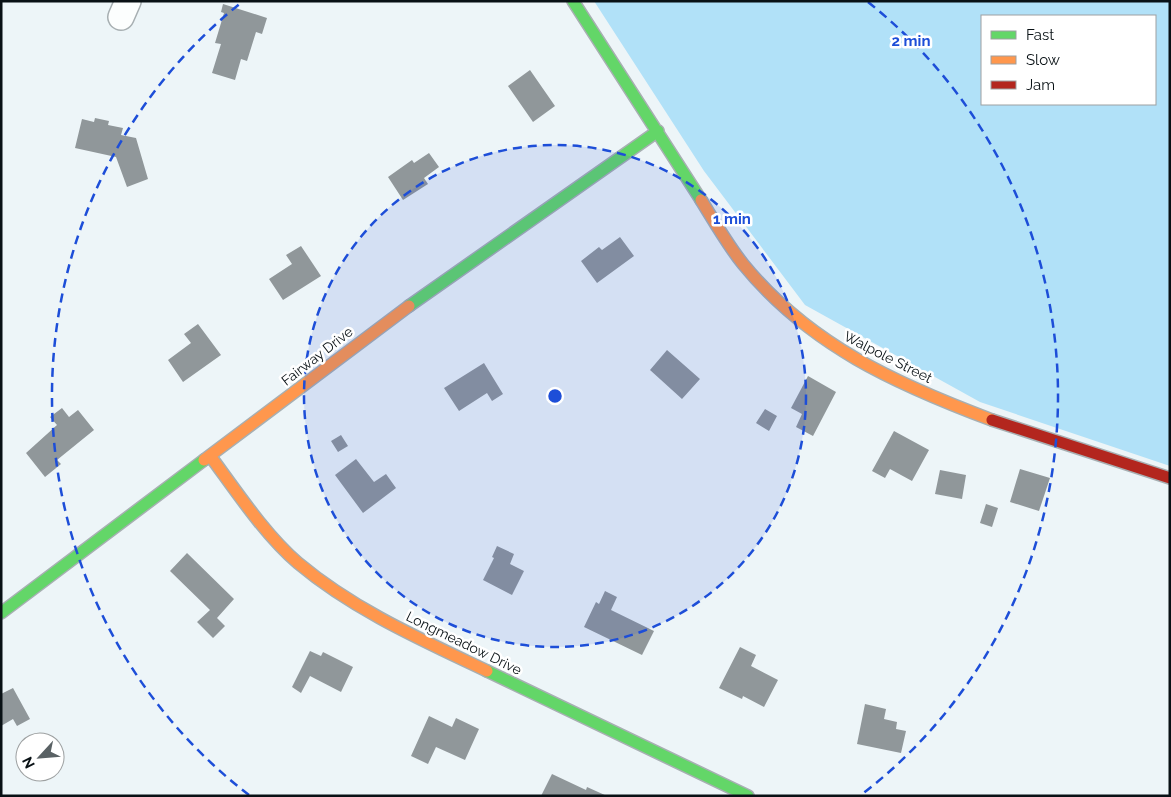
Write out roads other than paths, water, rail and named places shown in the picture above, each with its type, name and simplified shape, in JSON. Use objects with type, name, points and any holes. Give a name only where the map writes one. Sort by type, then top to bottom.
[{"type":"street","name":"Walpole Street","points":[[573,1],[741,262],[769,294],[833,347],[871,369],[951,405],[1170,478]]},
{"type":"street","name":"Fairway Drive","points":[[1,613],[386,322],[658,132]]},
{"type":"street","name":"Longmeadow Drive","points":[[211,456],[248,508],[297,562],[341,596],[421,640],[748,796]]}]
